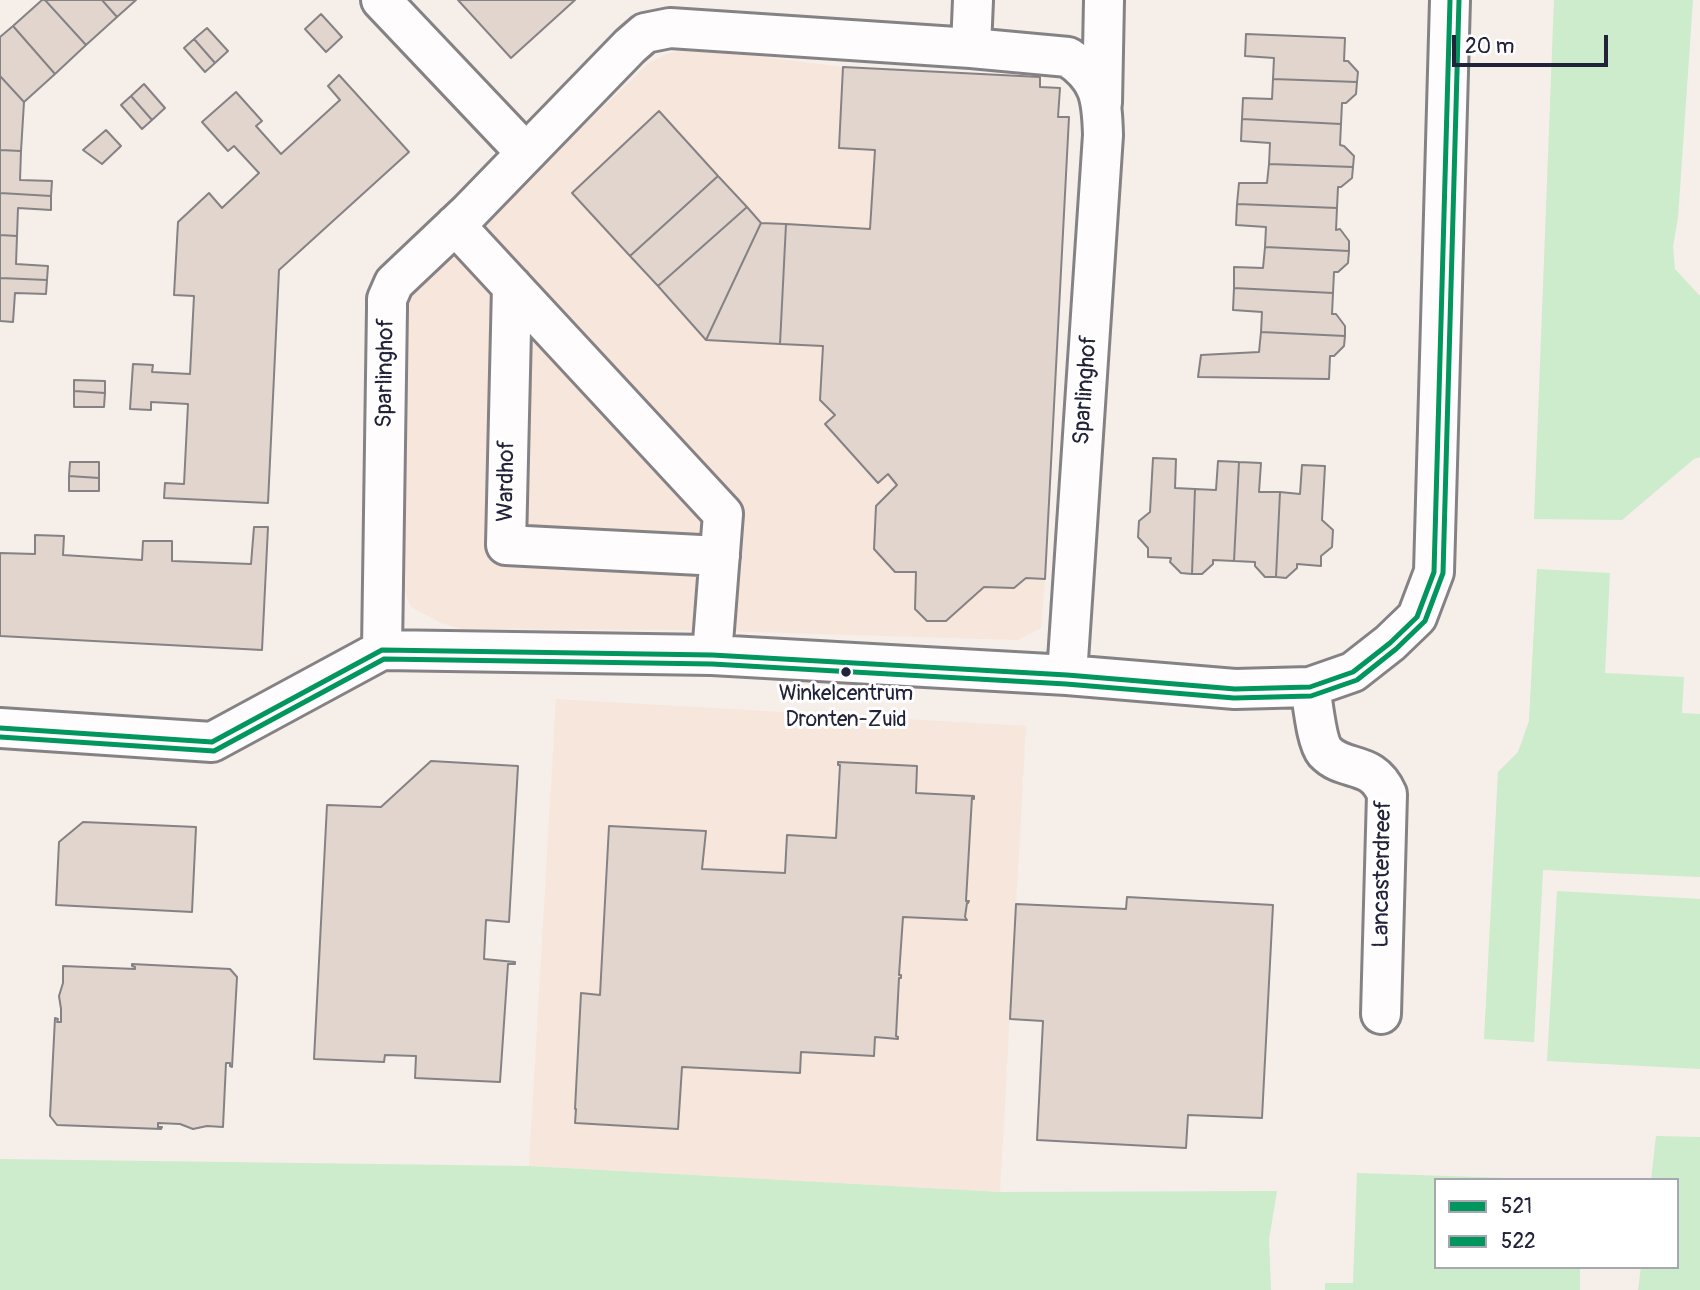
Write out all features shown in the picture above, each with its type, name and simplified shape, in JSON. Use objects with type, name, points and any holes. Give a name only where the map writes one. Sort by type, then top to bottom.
[{"type":"street","points":[[381,0],[527,153]]},
{"type":"street","points":[[971,48],[973,0]]},
{"type":"street","name":"Sparlinghof","points":[[1067,675],[1103,135],[1104,0]]},
{"type":"street","points":[[0,728],[212,742],[382,650],[712,654],[1235,688],[1310,687],[1353,672],[1390,643],[1417,617],[1434,572],[1450,0]]},
{"type":"street","name":"Sparlinghof","points":[[382,650],[387,299],[394,283],[456,225],[645,33],[670,28],[1068,57],[1080,64],[1094,81],[1102,105]]},
{"type":"street","points":[[456,225],[723,514],[712,654]]},
{"type":"street","name":"Wardhof","points":[[512,286],[506,545],[720,556]]},
{"type":"street","name":"Lancasterdreef","points":[[1310,687],[1320,741],[1326,752],[1338,760],[1369,771],[1382,782],[1387,794],[1381,1014]]},
{"type":"shaded area","name":"Winkelcentrum Dronten-Zuid","points":[[690,48],[843,67],[1040,77],[1040,87],[1060,88],[1058,116],[1069,117],[1041,628],[1018,640],[688,630],[462,629],[441,623],[411,607],[401,583],[404,286],[487,219],[649,63],[667,54]]},
{"type":"shaded area","points":[[556,699],[1026,726],[1000,1192],[529,1166]]},
{"type":"green space","points":[[1554,0],[1693,0],[1678,218],[1673,246],[1675,269],[1700,296],[1700,457],[1694,459],[1622,520],[1534,519]]},
{"type":"green space","points":[[1537,569],[1610,573],[1605,673],[1684,677],[1682,713],[1700,714],[1700,877],[1543,870],[1534,1042],[1484,1039],[1498,772],[1518,752],[1529,721]]},
{"type":"green space","points":[[1557,891],[1700,899],[1700,1069],[1547,1061]]},
{"type":"green space","points":[[1656,1136],[1700,1137],[1700,1290],[1638,1290],[1641,1269],[1679,1269],[1679,1178],[1651,1178]]},
{"type":"green space","points":[[0,1159],[529,1166],[1000,1192],[1277,1191],[1269,1240],[1271,1290],[0,1290]]},
{"type":"green space","points":[[1357,1173],[1507,1178],[1434,1178],[1434,1269],[1580,1269],[1580,1290],[1325,1290],[1325,1283],[1353,1283]]},
{"type":"building","points":[[45,0],[86,45],[55,74],[13,26]]},
{"type":"building","points":[[45,0],[102,0],[117,17],[86,45]]},
{"type":"building","points":[[102,0],[136,0],[117,17]]},
{"type":"building","points":[[458,0],[575,0],[511,58]]},
{"type":"building","points":[[321,14],[342,37],[326,52],[305,29]]},
{"type":"building","points":[[13,26],[55,74],[24,102],[0,76],[0,37]]},
{"type":"building","points":[[207,28],[228,51],[215,63],[194,39]]},
{"type":"building","points":[[1246,34],[1345,38],[1344,61],[1348,61],[1358,72],[1357,82],[1273,79],[1274,58],[1245,56]]},
{"type":"building","points":[[194,39],[215,63],[205,72],[184,48]]},
{"type":"building","points":[[843,67],[1040,77],[1040,87],[1060,88],[1058,117],[1069,117],[1045,579],[1026,578],[1014,588],[984,587],[946,621],[927,621],[915,609],[916,572],[895,572],[874,549],[876,506],[897,485],[888,474],[878,483],[825,424],[835,415],[820,400],[823,346],[780,344],[786,224],[870,229],[875,150],[839,148]]},
{"type":"building","points":[[339,75],[409,152],[279,270],[268,503],[164,498],[165,483],[184,484],[188,404],[151,402],[151,410],[130,409],[133,364],[153,365],[152,372],[190,374],[194,296],[174,295],[178,222],[209,193],[222,208],[259,173],[234,146],[228,151],[202,122],[236,92],[262,121],[256,126],[281,154],[340,100],[328,86]]},
{"type":"building","points":[[0,76],[24,102],[21,151],[0,150]]},
{"type":"building","points":[[1273,79],[1357,82],[1356,94],[1346,103],[1342,103],[1341,124],[1242,119],[1243,98],[1272,99]]},
{"type":"building","points":[[144,84],[165,108],[152,120],[131,96]]},
{"type":"building","points":[[131,96],[152,120],[142,129],[121,105]]},
{"type":"building","points":[[659,111],[718,176],[630,256],[572,193]]},
{"type":"building","points":[[1242,119],[1341,124],[1340,145],[1354,156],[1353,167],[1269,164],[1270,143],[1241,141]]},
{"type":"building","points":[[106,130],[121,146],[102,164],[83,150]]},
{"type":"building","points":[[0,150],[21,151],[20,180],[52,181],[51,196],[0,193]]},
{"type":"building","points":[[1269,164],[1353,167],[1352,178],[1338,187],[1337,208],[1237,204],[1239,183],[1267,183]]},
{"type":"building","points":[[718,176],[747,207],[658,286],[630,256]]},
{"type":"building","points":[[0,193],[51,196],[51,210],[18,208],[17,236],[0,235]]},
{"type":"building","points":[[1237,204],[1337,208],[1336,230],[1340,229],[1349,241],[1349,251],[1265,247],[1266,227],[1236,225]]},
{"type":"building","points":[[747,207],[761,223],[706,340],[658,286]]},
{"type":"building","points":[[761,223],[786,224],[780,344],[706,340]]},
{"type":"building","points":[[0,235],[17,236],[16,264],[48,266],[47,280],[0,278]]},
{"type":"building","points":[[1265,247],[1349,251],[1348,263],[1338,272],[1334,272],[1333,293],[1234,288],[1234,267],[1263,268]]},
{"type":"building","points":[[0,278],[47,280],[46,294],[15,293],[13,322],[0,321]]},
{"type":"building","points":[[1234,288],[1333,293],[1332,314],[1336,314],[1345,326],[1345,336],[1261,332],[1262,312],[1233,310]]},
{"type":"building","points":[[1261,332],[1345,336],[1344,346],[1334,356],[1330,356],[1329,379],[1198,377],[1201,355],[1259,352]]},
{"type":"building","points":[[74,380],[105,381],[105,393],[74,391]]},
{"type":"building","points":[[74,391],[105,393],[104,407],[74,407]]},
{"type":"building","points":[[1153,458],[1176,459],[1175,488],[1195,489],[1192,574],[1181,573],[1170,562],[1171,558],[1148,557],[1148,548],[1138,537],[1139,521],[1150,512]]},
{"type":"building","points":[[1218,461],[1239,462],[1234,561],[1213,560],[1213,564],[1202,574],[1192,574],[1195,489],[1216,490]]},
{"type":"building","points":[[70,462],[99,462],[99,478],[69,476]]},
{"type":"building","points":[[1239,462],[1261,463],[1259,492],[1280,492],[1276,577],[1265,577],[1255,566],[1255,562],[1234,561]]},
{"type":"building","points":[[1302,465],[1325,466],[1322,520],[1333,530],[1332,547],[1321,556],[1321,566],[1297,564],[1297,568],[1286,578],[1276,577],[1280,492],[1300,494]]},
{"type":"building","points":[[69,476],[99,478],[99,491],[69,491]]},
{"type":"building","points":[[254,527],[268,527],[262,650],[0,636],[0,553],[35,554],[35,535],[64,536],[63,555],[142,560],[143,541],[172,541],[172,561],[251,564]]},
{"type":"building","points":[[431,761],[518,766],[509,922],[486,920],[484,959],[515,962],[508,964],[500,1082],[415,1078],[416,1056],[385,1055],[384,1062],[314,1059],[327,805],[381,807]]},
{"type":"building","points":[[838,762],[917,766],[916,793],[974,796],[966,901],[969,901],[965,917],[967,920],[903,917],[896,1036],[898,1039],[875,1037],[874,1056],[801,1052],[800,1073],[682,1067],[678,1129],[575,1123],[581,993],[600,995],[609,826],[706,831],[702,869],[785,873],[787,835],[836,838]]},
{"type":"building","points":[[83,822],[196,827],[192,912],[56,905],[59,842]]},
{"type":"building","points":[[1127,897],[1273,905],[1262,1118],[1188,1115],[1186,1148],[1037,1140],[1043,1021],[1010,1019],[1016,904],[1126,909]]},
{"type":"building","points":[[132,964],[230,969],[237,977],[232,1067],[230,1063],[226,1063],[223,1127],[193,1129],[180,1124],[158,1123],[161,1129],[57,1125],[50,1116],[55,1018],[58,1019],[57,1022],[61,1022],[59,996],[63,983],[63,966],[135,969]]},
{"type":"transit line","name":"521","points":[[0,728],[212,742],[382,650],[712,655],[1067,675],[1235,689],[1310,687],[1353,672],[1390,643],[1417,617],[1434,572],[1450,0]]},
{"type":"transit line","name":"522","points":[[0,737],[214,751],[384,659],[712,664],[1066,684],[1234,698],[1311,696],[1357,680],[1396,649],[1425,621],[1443,573],[1459,0]]},
{"type":"place","name":"Winkelcentrum Dronten-Zuid","points":[[846,672]]}]
